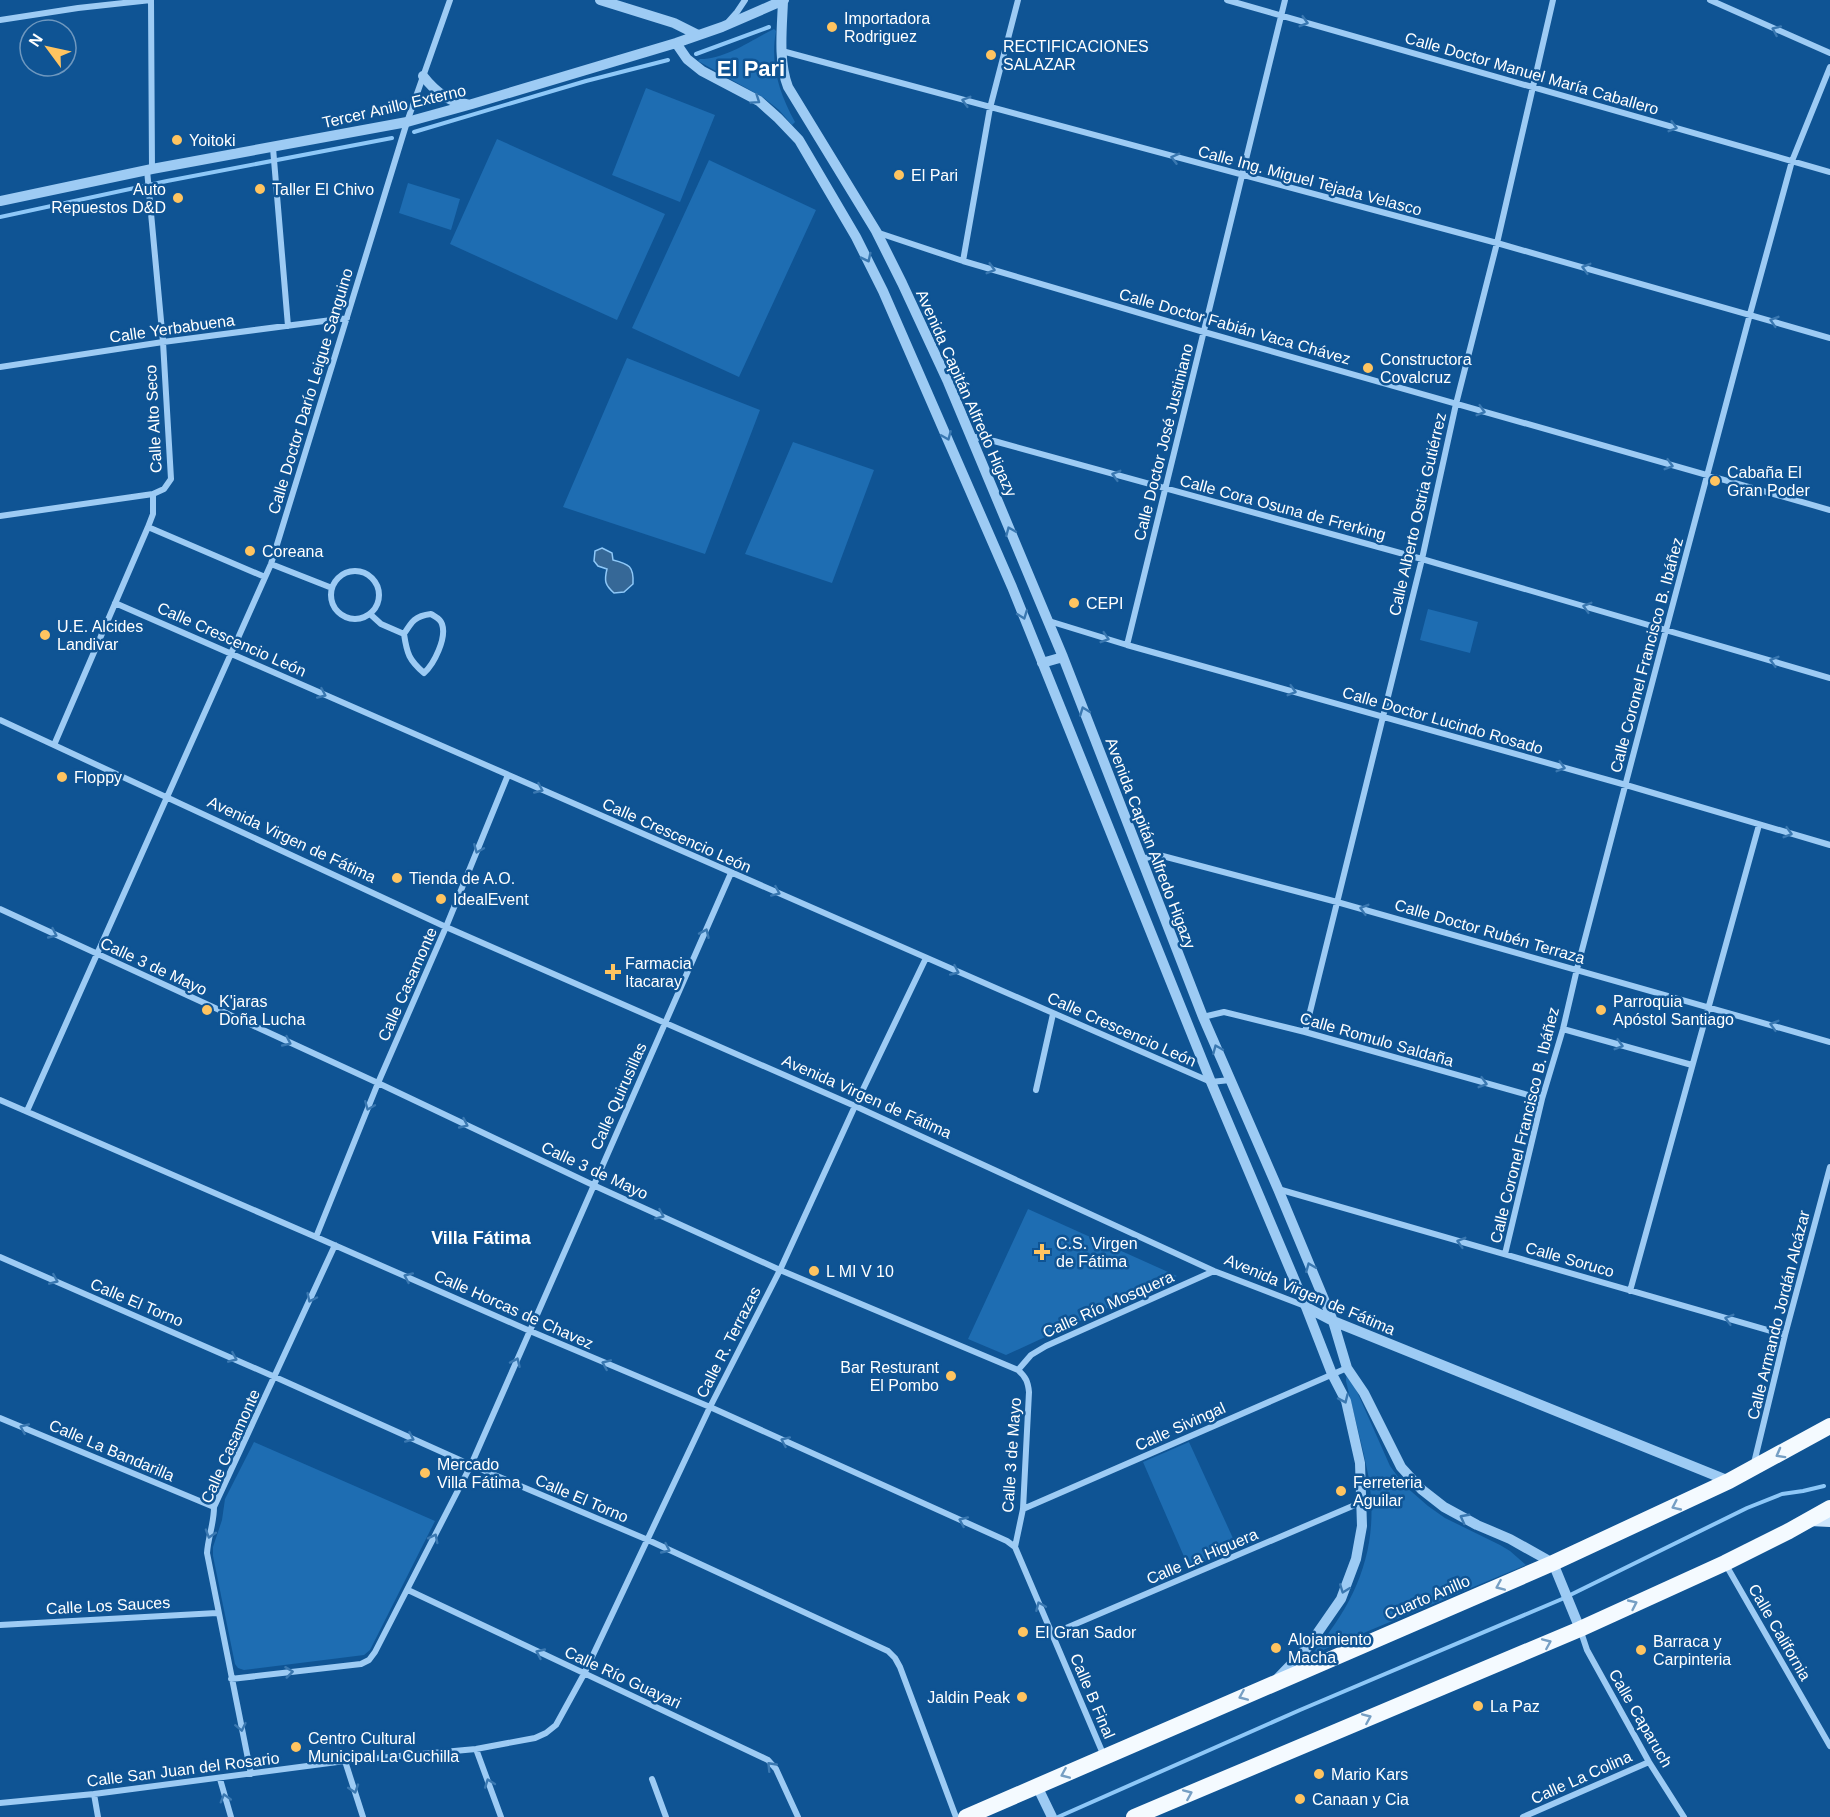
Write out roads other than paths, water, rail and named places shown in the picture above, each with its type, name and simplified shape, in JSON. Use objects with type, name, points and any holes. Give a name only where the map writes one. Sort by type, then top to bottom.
[{"type":"highway","name":"Cuarto Anillo","points":[[966,1817],[1273,1684],[1556,1570],[1830,1426]]},
{"type":"highway","points":[[1134,1817],[1580,1629],[1725,1563],[1830,1508]]},
{"type":"main road","points":[[1809,1520],[1830,1521]]},
{"type":"street","points":[[78,0],[78,8]]},
{"type":"street","points":[[0,20],[151,0]]},
{"type":"street","name":"Calle Alto Seco","points":[[54,745],[148,527],[153,514],[153,494],[164,489],[171,479],[163,342],[149,194],[151,0]]},
{"type":"street","name":"Calle Doctor Darío Leigue Sanguino","points":[[27,1111],[271,564],[406,125],[450,0]]},
{"type":"street","points":[[600,0],[674,23],[698,35]]},
{"type":"street","points":[[722,27],[745,0]]},
{"type":"street","name":"Tercer Anillo Externo","points":[[0,201],[273,152],[406,125],[676,43],[722,27],[783,0]]},
{"type":"street","name":"Avenida Capitán Alfredo Higazy","points":[[783,0],[784,78],[876,231],[902,283],[970,436],[1049,621],[1203,1017],[1333,1321],[1347,1368],[1364,1393],[1401,1467],[1421,1489],[1444,1507],[1510,1539],[1556,1570]]},
{"type":"street","points":[[963,261],[990,108],[1018,0]]},
{"type":"street","name":"Calle Doctor Manuel María Caballero","points":[[1227,0],[1830,172]]},
{"type":"street","name":"Calle Doctor José Justiniano","points":[[1127,645],[1240,175],[1285,0]]},
{"type":"street","name":"Calle Alberto Ostria Gutiérrez","points":[[1305,1032],[1422,560],[1456,404],[1497,243],[1553,0]]},
{"type":"street","points":[[1710,0],[1830,53]]},
{"type":"street","name":"Avenida Capitán Alfredo Higazy","points":[[676,43],[687,60],[759,101],[799,140],[850,227],[883,291],[1012,587],[1211,1082],[1348,1408],[1359,1463],[1362,1502],[1362,1526],[1356,1558],[1341,1599],[1307,1648],[1273,1684]]},
{"type":"street","name":"Calle Ing. Miguel Tejada Velasco","points":[[782,51],[1497,243],[1830,338]]},
{"type":"street","name":"Calle Coronel Francisco B. Ibáñez","points":[[1505,1254],[1542,1099],[1563,1029],[1665,630],[1750,314],[1792,161],[1830,67]]},
{"type":"street","points":[[423,76],[439,94],[461,103],[472,104]]},
{"type":"street","points":[[273,152],[288,326]]},
{"type":"street","name":"Calle Doctor Fabián Vaca Chávez","points":[[876,231],[963,261],[1203,332],[1830,510]]},
{"type":"street","name":"Calle Yerbabuena","points":[[0,367],[163,342],[347,318]]},
{"type":"street","name":"Calle Cora Osuna de Frerking","points":[[970,436],[1422,560],[1830,678]]},
{"type":"street","points":[[0,516],[153,494]]},
{"type":"street","points":[[148,527],[265,577]]},
{"type":"street","points":[[271,564],[332,588]]},
{"type":"street","points":[[357,571],[372,577],[377,584],[379,600],[376,608],[370,614],[356,620],[342,616],[336,610],[332,604],[332,588],[341,575],[357,571]]},
{"type":"street","name":"Calle Crescencio León","points":[[115,603],[1211,1082],[1230,1080]]},
{"type":"street","points":[[370,614],[381,624],[404,634]]},
{"type":"street","points":[[431,614],[440,620],[443,626],[437,655],[433,665],[424,673],[412,663],[406,651],[404,634],[414,620],[421,615],[431,614]]},
{"type":"street","name":"Calle Doctor Lucindo Rosado","points":[[1049,621],[1830,845]]},
{"type":"street","points":[[1042,663],[1063,657]]},
{"type":"street","name":"Avenida Virgen de Fátima","points":[[0,720],[446,927],[855,1106],[1214,1271],[1306,1306],[1333,1321],[1729,1481]]},
{"type":"street","name":"Calle Casamonte","points":[[316,1237],[378,1083],[446,927],[508,775]]},
{"type":"street","points":[[1630,1291],[1759,825]]},
{"type":"street","name":"Calle Doctor Rubén Terraza","points":[[1141,858],[1159,855],[1337,902],[1830,1042]]},
{"type":"street","name":"Calle Quirusillas","points":[[231,1679],[362,1664],[369,1660],[375,1652],[471,1465],[731,873]]},
{"type":"street","name":"Calle 3 de Mayo","points":[[0,909],[780,1270],[1018,1370],[1025,1376],[1029,1392],[1023,1509],[1015,1547]]},
{"type":"street","name":"Calle R. Terrazas","points":[[546,1733],[556,1725],[584,1674],[710,1407],[780,1270],[926,958]]},
{"type":"street","name":"Calle Romulo Saldaña","points":[[1203,1017],[1224,1012],[1305,1032],[1542,1099]]},
{"type":"street","points":[[1035,1090],[1053,1014]]},
{"type":"street","points":[[1563,1029],[1692,1065]]},
{"type":"street","name":"Calle Horcas de Chavez","points":[[0,1100],[710,1407],[999,1537],[1015,1547]]},
{"type":"street","name":"Calle Armando Jordán Alcázar","points":[[1752,1469],[1830,1167]]},
{"type":"street","name":"Calle Soruco","points":[[1278,1189],[1785,1335]]},
{"type":"street","name":"Calle Casamonte","points":[[250,1774],[217,1613],[207,1543],[212,1530],[214,1507],[336,1245]]},
{"type":"street","name":"Calle El Torno","points":[[0,1257],[471,1465],[648,1540],[888,1651],[896,1658],[900,1667],[956,1817]]},
{"type":"street","name":"Calle Río Mosquera","points":[[1018,1370],[1031,1355],[1046,1346],[1214,1271]]},
{"type":"street","name":"Calle Sivingal","points":[[1023,1509],[1347,1368]]},
{"type":"street","name":"Calle La Bandarilla","points":[[0,1418],[214,1507]]},
{"type":"street","name":"Calle La Higuera","points":[[1052,1634],[1362,1502]]},
{"type":"street","name":"Calle B Final","points":[[1015,1547],[1104,1757]]},
{"type":"street","name":"Calle California","points":[[1725,1563],[1830,1746]]},
{"type":"street","points":[[1556,1570],[1580,1629]]},
{"type":"street","name":"Calle Río Guayari","points":[[408,1590],[768,1760],[776,1769],[798,1817]]},
{"type":"street","name":"Calle Los Sauces","points":[[0,1624],[217,1613]]},
{"type":"street","name":"Calle Caparuch","points":[[1580,1629],[1587,1650],[1649,1762],[1684,1817]]},
{"type":"street","name":"Calle San Juan del Rosario","points":[[0,1803],[220,1779],[345,1761],[476,1749],[535,1738],[546,1733]]},
{"type":"street","points":[[476,1749],[501,1817]]},
{"type":"street","points":[[345,1761],[363,1817]]},
{"type":"street","name":"Calle La Colina","points":[[1523,1817],[1649,1762]]},
{"type":"street","points":[[220,1779],[231,1817]]},
{"type":"street","points":[[652,1779],[666,1817]]},
{"type":"street","points":[[1037,1786],[1050,1814]]},
{"type":"street","points":[[94,1794],[98,1817]]},
{"type":"waterway","points":[[696,54],[769,27]]},
{"type":"waterway","points":[[414,132],[586,81],[668,60]]},
{"type":"waterway","points":[[0,217],[167,181],[392,138]]},
{"type":"waterway","points":[[1058,1817],[1300,1710],[1562,1599],[1747,1508],[1782,1494],[1824,1486]]},
{"type":"place","name":"Importadora Rodriguez","points":[[832,27]]},
{"type":"place","name":"RECTIFICACIONES SALAZAR","points":[[991,55]]},
{"type":"place","name":"Yoitoki","points":[[177,140]]},
{"type":"place","name":"El Pari","points":[[899,175]]},
{"type":"place","name":"Taller El Chivo","points":[[260,189]]},
{"type":"place","name":"Auto Repuestos D&D","points":[[178,198]]},
{"type":"place","name":"Constructora Covalcruz","points":[[1368,368]]},
{"type":"place","name":"Cabaña El Gran Poder","points":[[1715,481]]},
{"type":"place","name":"Coreana","points":[[250,551]]},
{"type":"place","name":"CEPI","points":[[1074,603]]},
{"type":"place","name":"U.E. Alcides Landivar","points":[[45,635]]},
{"type":"place","name":"Floppy","points":[[62,777]]},
{"type":"place","name":"Tienda de A.O.","points":[[397,878]]},
{"type":"place","name":"IdealEvent","points":[[441,899]]},
{"type":"place","name":"Farmacia Itacaray","points":[[613,972]]},
{"type":"place","name":"K'jaras Doña Lucha","points":[[207,1010]]},
{"type":"place","name":"Parroquia Apóstol Santiago","points":[[1601,1010]]},
{"type":"place","name":"C.S. Virgen de Fátima","points":[[1042,1252]]},
{"type":"place","name":"L MI V 10","points":[[814,1271]]},
{"type":"place","name":"Bar Resturant El Pombo","points":[[951,1376]]},
{"type":"place","name":"Mercado Villa Fátima","points":[[425,1473]]},
{"type":"place","name":"Ferreteria Aguilar","points":[[1341,1491]]},
{"type":"place","name":"El Gran Sador","points":[[1023,1632]]},
{"type":"place","name":"Alojamiento Macha","points":[[1276,1648]]},
{"type":"place","name":"Barraca y Carpinteria","points":[[1641,1650]]},
{"type":"place","name":"Jaldin Peak","points":[[1022,1697]]},
{"type":"place","name":"La Paz","points":[[1478,1706]]},
{"type":"place","name":"Centro Cultural Municipal La Cuchilla","points":[[296,1747]]},
{"type":"place","name":"Mario Kars","points":[[1319,1774]]},
{"type":"place","name":"Canaan y Cia","points":[[1300,1799]]},
{"type":"district","name":"El Pari","points":[[751,68]]},
{"type":"district","name":"Villa Fátima","points":[[481,1238]]}]
